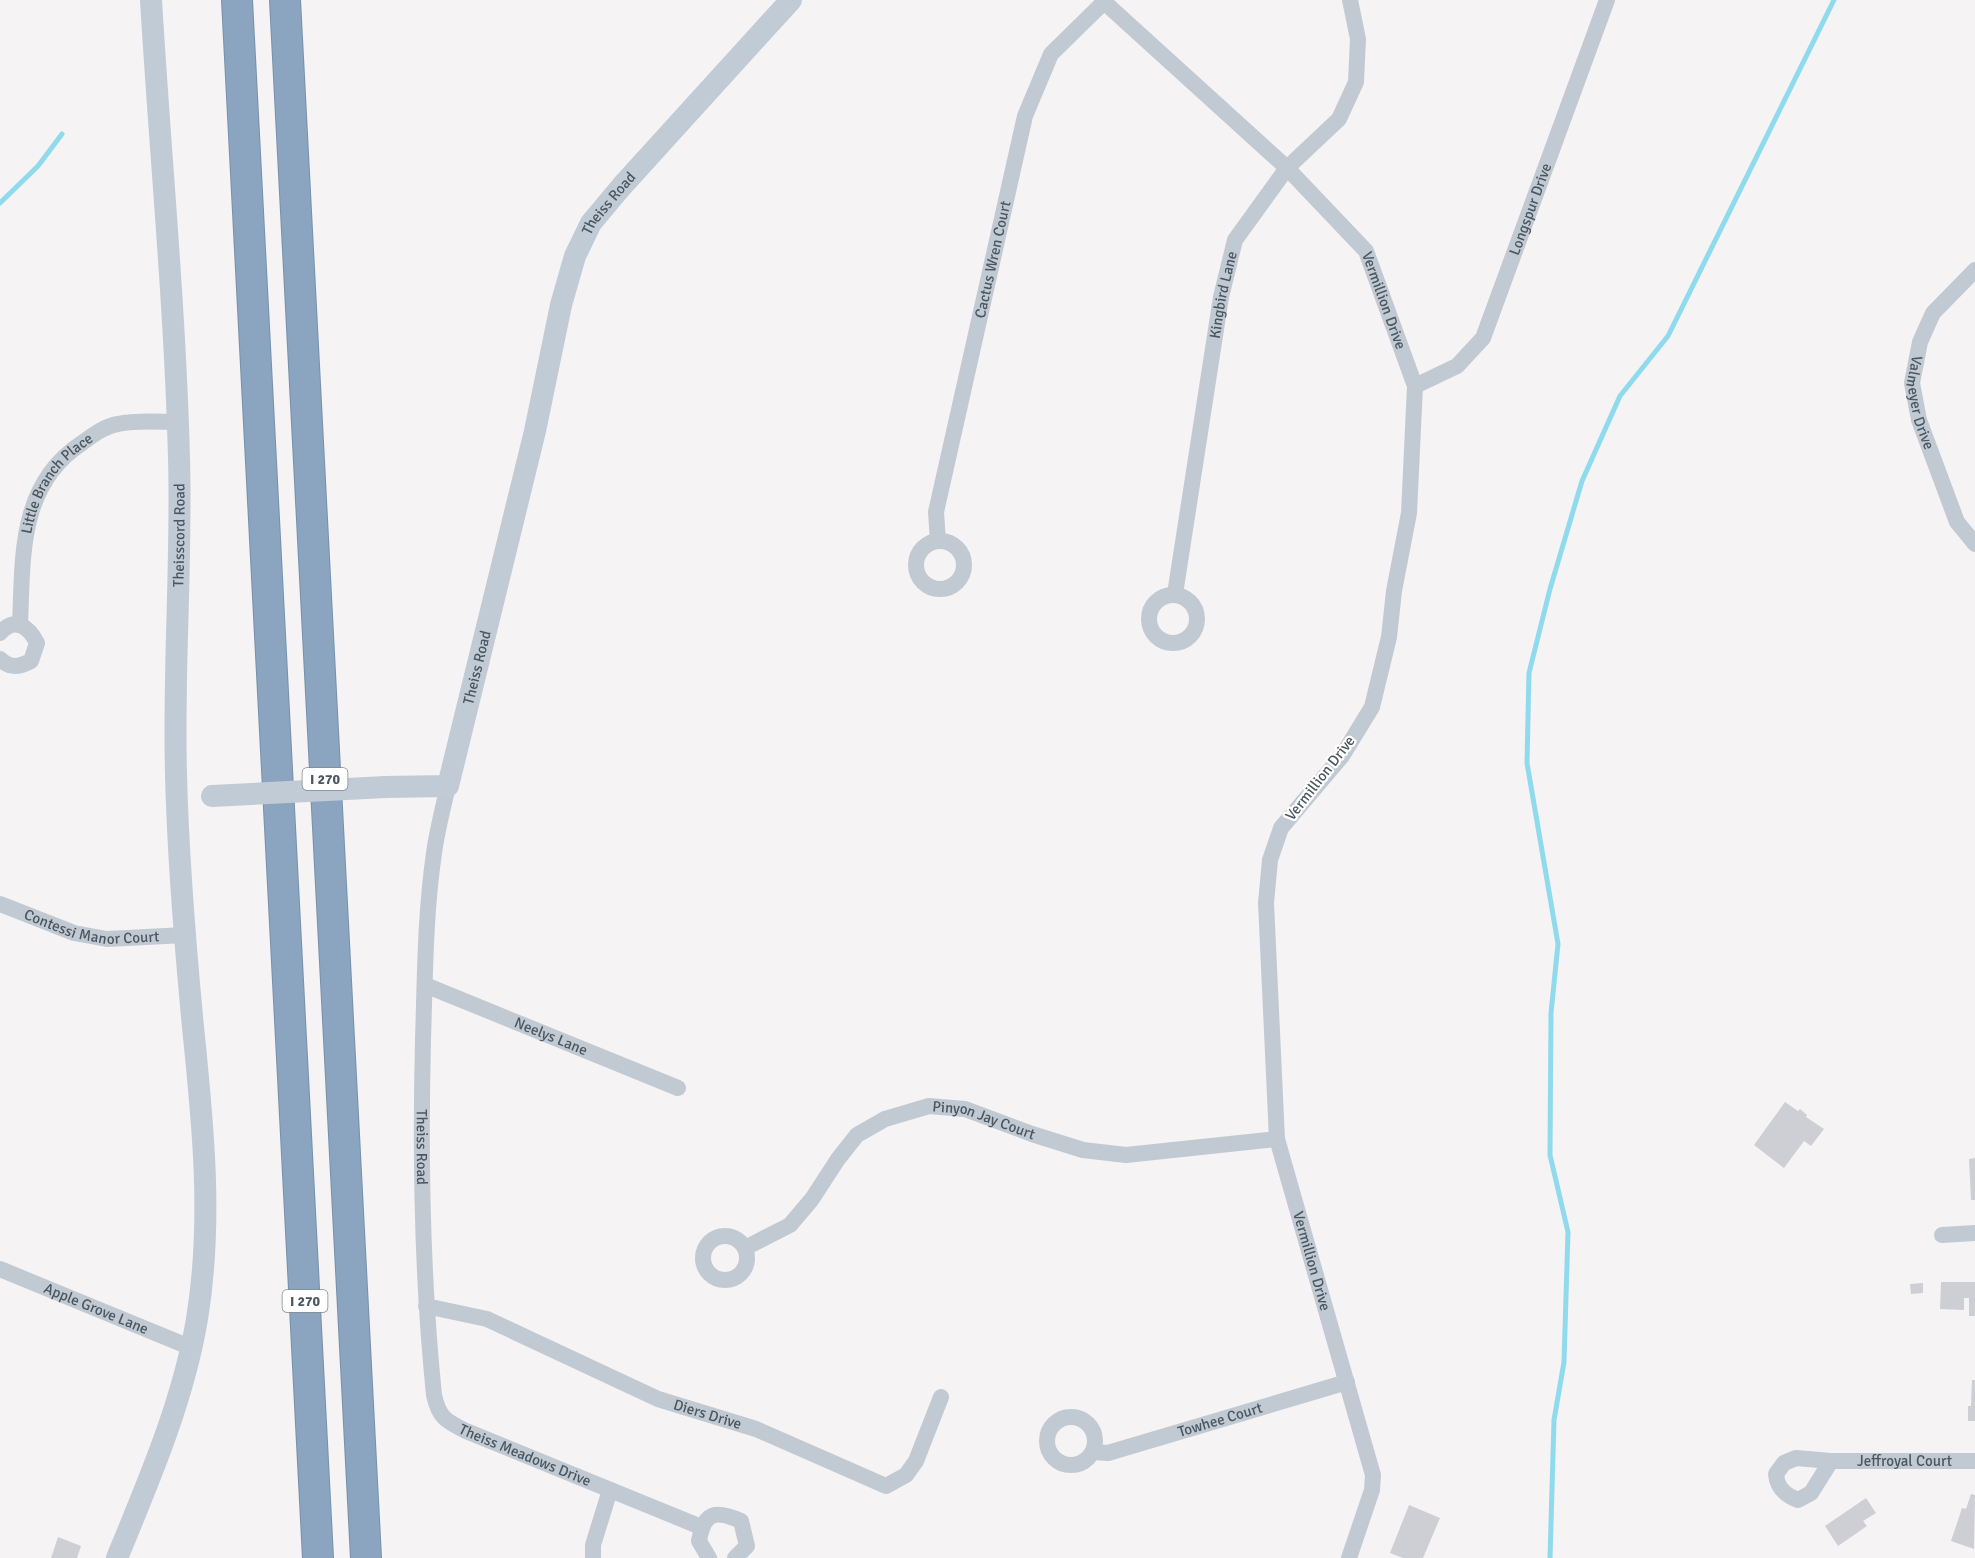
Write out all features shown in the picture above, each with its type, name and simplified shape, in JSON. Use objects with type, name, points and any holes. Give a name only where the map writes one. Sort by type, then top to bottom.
[{"type":"highway","name":"I 270","points":[[237,0],[318,1558]]},
{"type":"highway","name":"I 270","points":[[285,0],[366,1558]]},
{"type":"street","name":"Theisscord Road","points":[[151,0],[178,422],[177,799]]},
{"type":"street","name":"Theiss Road","points":[[441,1417],[434,1395],[426,1306],[421,1185],[425,985],[434,853],[447,786],[532,443],[561,305],[575,256],[591,223],[791,0]]},
{"type":"street","name":"Kingbird Lane","points":[[1175,594],[1221,297],[1235,240],[1287,168],[1338,119],[1356,82],[1358,39],[1350,0]]},
{"type":"street","name":"Longspur Drive","points":[[1415,386],[1457,366],[1483,338],[1607,0]]},
{"type":"street","name":"Vermillion Drive","points":[[1103,1],[1287,168],[1366,251],[1415,386],[1409,513],[1394,591],[1389,637],[1372,707],[1342,756],[1281,828],[1270,860],[1266,903],[1277,1139],[1373,1475],[1372,1490],[1349,1558]]},
{"type":"street","name":"Cactus Wren Court","points":[[939,541],[936,512],[1025,116],[1051,54],[1103,1]]},
{"type":"street","name":"Valmeyer Drive","points":[[1975,270],[1933,313],[1920,342],[1912,383],[1919,420],[1958,522],[1975,544]]},
{"type":"street","name":"Little Branch Place","points":[[20,625],[22,560],[28,516],[37,493],[53,469],[68,452],[98,432],[118,423],[178,422]]},
{"type":"street","points":[[0,633],[10,625],[20,625],[31,631],[37,643],[31,661],[20,666],[10,666],[0,659]]},
{"type":"street","points":[[117,1558],[168,1428],[192,1348],[203,1277],[206,1207],[200,1097],[185,935],[177,799],[386,787],[447,786]]},
{"type":"street","name":"Contessi Manor Court","points":[[0,904],[74,933],[106,939],[185,935]]},
{"type":"street","name":"Neelys Lane","points":[[425,985],[678,1088]]},
{"type":"street","name":"Pinyon Jay Court","points":[[745,1248],[790,1225],[812,1199],[856,1135],[885,1119],[929,1106],[964,1109],[1083,1150],[1126,1155],[1277,1139]]},
{"type":"street","points":[[1942,1235],[1975,1233]]},
{"type":"street","name":"Apple Grove Lane","points":[[0,1269],[192,1348]]},
{"type":"street","name":"Diers Drive","points":[[426,1306],[487,1319],[658,1399],[756,1428],[886,1486],[906,1475],[916,1461],[941,1397]]},
{"type":"street","name":"Towhee Court","points":[[1093,1452],[1108,1453],[1347,1382]]},
{"type":"street","name":"Theiss Meadows Drive","points":[[441,1417],[466,1431],[701,1527]]},
{"type":"street","name":"Jeffroyal Court","points":[[1832,1461],[1975,1461]]},
{"type":"street","name":"Theiss Meadows Drive","points":[[593,1558],[593,1545],[610,1490]]},
{"type":"street","points":[[709,1558],[699,1541],[701,1527],[712,1516],[724,1513],[741,1521],[747,1546],[735,1558]]},
{"type":"building","points":[[1785,1102],[1798,1111],[1800,1109],[1807,1115],[1806,1117],[1824,1129],[1811,1146],[1804,1141],[1784,1168],[1754,1145]]},
{"type":"building","points":[[1975,1158],[1975,1200],[1971,1200],[1969,1159]]},
{"type":"building","points":[[1941,1282],[1975,1282],[1975,1316],[1969,1316],[1969,1298],[1964,1298],[1964,1310],[1940,1309]]},
{"type":"building","points":[[1923,1283],[1923,1293],[1911,1294],[1910,1284]]},
{"type":"building","points":[[1972,1380],[1975,1380],[1975,1421],[1968,1421],[1968,1406],[1971,1406]]},
{"type":"building","points":[[1971,1494],[1975,1495],[1974,1549],[1951,1541],[1962,1508],[1966,1509]]},
{"type":"building","points":[[1866,1498],[1876,1513],[1863,1521],[1867,1526],[1838,1546],[1825,1526]]},
{"type":"building","points":[[1409,1505],[1440,1518],[1423,1558],[1403,1558],[1390,1553]]},
{"type":"building","points":[[58,1537],[81,1546],[77,1558],[51,1558]]},
{"type":"waterway","points":[[1550,1558],[1554,1420],[1564,1362],[1568,1232],[1550,1155],[1551,1013],[1558,944],[1527,763],[1529,673],[1550,589],[1582,481],[1620,396],[1668,336],[1834,0]]},
{"type":"waterway","points":[[0,203],[38,166],[62,134]]}]
